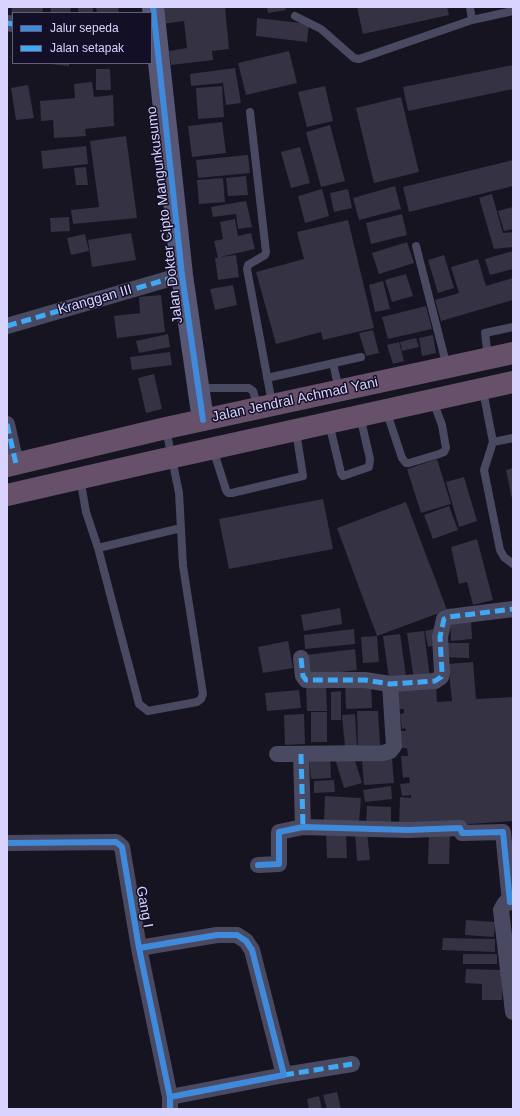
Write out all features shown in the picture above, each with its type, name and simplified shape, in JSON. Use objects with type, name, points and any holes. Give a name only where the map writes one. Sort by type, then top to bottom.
[{"type":"highway","name":"Jalan Jendral Achmad Yani","points":[[11,465],[166,428],[513,353]]},
{"type":"highway","name":"Jalan Jendral Achmad Yani","points":[[7,495],[513,382]]},
{"type":"street","name":"Jalan Dokter Cipto Mangunkusumo","points":[[154,7],[154,35],[182,275],[203,420]]},
{"type":"street","name":"Kranggan III","points":[[7,326],[182,275]]},
{"type":"street","points":[[7,424],[11,465]]},
{"type":"street","points":[[301,658],[306,680],[365,680],[390,684],[435,681],[441,677],[440,637],[444,619],[449,617],[513,609]]},
{"type":"street","points":[[277,754],[383,753],[390,751],[394,746],[390,684]]},
{"type":"street","points":[[301,754],[303,826]]},
{"type":"street","points":[[258,865],[279,864],[276,830],[303,826],[408,830],[460,828],[462,833],[504,832],[511,902],[505,903],[502,910],[513,1012]]},
{"type":"street","name":"Gang I","points":[[7,843],[116,842],[122,847],[139,948],[170,1103]]},
{"type":"street","points":[[139,948],[217,935],[237,935],[246,941],[252,950],[284,1075]]},
{"type":"street","points":[[170,1103],[284,1075],[352,1064]]},
{"type":"lane","points":[[470,7],[472,20]]},
{"type":"lane","points":[[295,16],[321,29],[354,58],[360,59],[472,20],[513,10]]},
{"type":"lane","points":[[250,112],[266,252],[265,255],[248,265],[247,269],[267,378],[265,407]]},
{"type":"lane","points":[[416,246],[447,367]]},
{"type":"lane","points":[[489,358],[485,333],[513,327]]},
{"type":"lane","points":[[267,378],[361,357]]},
{"type":"lane","points":[[333,363],[339,391]]},
{"type":"lane","points":[[199,388],[249,388],[265,407]]},
{"type":"lane","points":[[482,388],[493,442],[484,470],[500,550],[504,557],[513,564]]},
{"type":"lane","points":[[386,410],[402,458],[406,463],[408,463],[439,454],[444,452],[446,448],[442,425],[433,399]]},
{"type":"lane","points":[[329,422],[343,476],[369,468],[370,459],[359,416]]},
{"type":"lane","points":[[80,478],[86,512],[98,548],[139,704],[148,711],[191,704],[201,699],[203,694],[183,566],[179,493],[166,428]]},
{"type":"lane","points":[[213,448],[226,490],[228,493],[232,493],[303,476],[296,430]]},
{"type":"lane","points":[[493,442],[513,438]]},
{"type":"lane","points":[[98,548],[181,528]]},
{"type":"building","points":[[12,7],[43,7],[42,12],[12,12],[11,20]]},
{"type":"building","points":[[51,7],[71,7],[70,12],[50,12]]},
{"type":"building","points":[[78,7],[93,7],[93,12],[78,12]]},
{"type":"building","points":[[96,7],[118,7],[119,12],[97,12]]},
{"type":"building","points":[[160,7],[225,7],[229,49],[212,51],[213,60],[171,65],[169,51],[187,48],[184,21],[162,24]]},
{"type":"building","points":[[267,7],[285,7],[286,10],[268,13]]},
{"type":"building","points":[[357,7],[447,7],[449,15],[363,34]]},
{"type":"building","points":[[257,18],[309,24],[307,42],[256,36]]},
{"type":"building","points":[[289,51],[297,83],[246,95],[238,63]]},
{"type":"building","points":[[50,64],[69,64],[69,66]]},
{"type":"building","points":[[513,65],[513,89],[408,111],[403,87]]},
{"type":"building","points":[[235,68],[241,103],[226,105],[223,83],[191,86],[190,74]]},
{"type":"building","points":[[96,69],[110,69],[111,90],[96,90]]},
{"type":"building","points":[[92,82],[94,97],[113,95],[114,126],[85,129],[86,136],[54,138],[53,120],[41,121],[40,101],[75,98],[74,84]]},
{"type":"building","points":[[28,85],[34,118],[16,120],[11,88]]},
{"type":"building","points":[[222,86],[224,117],[198,119],[196,88]]},
{"type":"building","points":[[325,86],[333,121],[307,127],[298,92]]},
{"type":"building","points":[[401,97],[419,172],[374,183],[356,108]]},
{"type":"building","points":[[222,122],[226,153],[192,157],[188,126]]},
{"type":"building","points":[[330,125],[345,181],[321,187],[306,132]]},
{"type":"building","points":[[126,136],[137,218],[73,224],[71,210],[99,207],[90,141]]},
{"type":"building","points":[[86,146],[88,164],[43,169],[41,151]]},
{"type":"building","points":[[300,147],[310,183],[291,188],[281,152]]},
{"type":"building","points":[[248,155],[250,173],[198,178],[196,160]]},
{"type":"building","points":[[513,160],[513,186],[409,212],[403,187]]},
{"type":"building","points":[[86,167],[88,185],[76,185],[74,168]]},
{"type":"building","points":[[246,176],[248,195],[228,196],[226,178]]},
{"type":"building","points":[[223,178],[225,202],[199,204],[197,180]]},
{"type":"building","points":[[395,186],[401,209],[359,220],[353,198]]},
{"type":"building","points":[[322,189],[329,216],[305,223],[298,196]]},
{"type":"building","points":[[348,189],[352,208],[334,212],[330,193]]},
{"type":"building","points":[[492,194],[503,233],[513,232],[513,247],[494,249],[479,198]]},
{"type":"building","points":[[246,201],[252,227],[238,229],[236,214],[213,217],[211,207]]},
{"type":"building","points":[[513,207],[513,229],[504,231],[498,211]]},
{"type":"building","points":[[402,214],[407,235],[371,244],[366,223]]},
{"type":"building","points":[[69,217],[70,231],[51,232],[50,218]]},
{"type":"building","points":[[235,219],[238,236],[251,233],[255,249],[220,257],[236,255],[239,277],[218,280],[215,258],[218,258],[214,241],[223,239],[220,222]]},
{"type":"building","points":[[348,220],[374,328],[323,340],[321,332],[276,344],[256,272],[304,259],[297,232]]},
{"type":"building","points":[[131,233],[136,260],[92,267],[88,240]]},
{"type":"building","points":[[85,234],[89,251],[71,255],[67,238]]},
{"type":"building","points":[[407,242],[414,263],[379,274],[372,253]]},
{"type":"building","points":[[513,251],[513,269],[490,275],[485,259]]},
{"type":"building","points":[[444,255],[454,288],[438,293],[428,260]]},
{"type":"building","points":[[478,259],[486,286],[513,278],[513,300],[441,321],[435,300],[459,293],[451,267]]},
{"type":"building","points":[[406,274],[413,296],[392,302],[385,280]]},
{"type":"building","points":[[383,281],[390,309],[375,312],[369,285]]},
{"type":"building","points":[[233,285],[237,305],[215,310],[210,289]]},
{"type":"building","points":[[161,295],[165,332],[117,338],[114,316],[140,313],[139,297]]},
{"type":"building","points":[[426,306],[432,329],[388,339],[382,317]]},
{"type":"building","points":[[373,330],[379,353],[366,356],[359,333]]},
{"type":"building","points":[[168,334],[170,347],[139,353],[136,341]]},
{"type":"building","points":[[433,335],[436,353],[422,356],[419,338]]},
{"type":"building","points":[[416,338],[419,347],[402,351],[400,342]]},
{"type":"building","points":[[399,342],[404,361],[393,364],[387,345]]},
{"type":"building","points":[[170,352],[172,365],[132,370],[130,357]]},
{"type":"building","points":[[154,374],[162,409],[146,413],[138,378]]},
{"type":"building","points":[[437,459],[451,504],[421,513],[407,469]]},
{"type":"building","points":[[513,468],[513,499],[512,499],[506,470]]},
{"type":"building","points":[[464,477],[477,521],[459,527],[446,482]]},
{"type":"building","points":[[323,499],[333,549],[229,569],[219,519]]},
{"type":"building","points":[[406,502],[447,610],[377,636],[337,528]]},
{"type":"building","points":[[449,506],[458,530],[433,539],[424,515]]},
{"type":"building","points":[[477,539],[493,600],[473,605],[467,582],[459,584],[451,547]]},
{"type":"building","points":[[340,608],[342,624],[304,631],[301,615]]},
{"type":"building","points":[[471,618],[472,639],[451,641],[450,619]]},
{"type":"building","points":[[354,629],[355,644],[305,649],[304,635]]},
{"type":"building","points":[[434,629],[436,645],[428,647],[425,631]]},
{"type":"building","points":[[424,631],[430,678],[414,680],[407,633]]},
{"type":"building","points":[[400,634],[406,676],[389,678],[383,636]]},
{"type":"building","points":[[377,636],[379,662],[363,663],[361,637]]},
{"type":"building","points":[[288,641],[293,668],[263,673],[258,647]]},
{"type":"building","points":[[443,643],[469,643],[469,658],[443,657]]},
{"type":"building","points":[[355,649],[357,670],[309,676],[306,655]]},
{"type":"building","points":[[473,662],[476,699],[460,700],[513,697],[513,821],[399,829],[400,797],[411,798],[411,795],[402,796],[400,784],[410,783],[409,777],[403,778],[401,756],[408,756],[407,748],[401,748],[400,731],[406,731],[405,728],[402,729],[400,714],[404,713],[404,709],[397,709],[395,688],[436,685],[437,702],[452,701],[448,664]]},
{"type":"building","points":[[371,682],[372,708],[346,709],[345,683]]},
{"type":"building","points":[[326,685],[327,711],[307,711],[306,686]]},
{"type":"building","points":[[299,690],[301,708],[267,711],[265,693]]},
{"type":"building","points":[[341,691],[341,720],[331,720],[331,692]]},
{"type":"building","points":[[357,711],[378,711],[380,745],[358,745]]},
{"type":"building","points":[[311,712],[327,712],[327,742],[311,742]]},
{"type":"building","points":[[304,714],[305,744],[285,745],[284,715]]},
{"type":"building","points":[[355,714],[357,746],[345,747],[342,715]]},
{"type":"building","points":[[353,754],[362,783],[344,788],[335,759]]},
{"type":"building","points":[[330,756],[331,778],[311,779],[309,757]]},
{"type":"building","points":[[392,759],[394,783],[364,785],[362,761]]},
{"type":"building","points":[[334,780],[335,792],[314,793],[314,781]]},
{"type":"building","points":[[391,786],[392,799],[365,802],[363,790]]},
{"type":"building","points":[[325,796],[361,798],[359,822],[324,820]]},
{"type":"building","points":[[367,806],[391,807],[391,826],[366,825]]},
{"type":"building","points":[[326,832],[346,832],[347,858],[327,858]]},
{"type":"building","points":[[367,832],[370,860],[357,861],[355,833]]},
{"type":"building","points":[[429,832],[450,833],[449,864],[428,864]]},
{"type":"building","points":[[466,920],[495,922],[494,937],[465,935]]},
{"type":"building","points":[[443,938],[495,939],[495,952],[442,950]]},
{"type":"building","points":[[463,954],[497,954],[497,964],[463,964]]},
{"type":"building","points":[[466,969],[502,970],[502,1000],[482,1000],[482,984],[465,983]]},
{"type":"building","points":[[337,1092],[341,1109],[327,1109],[323,1095]]},
{"type":"building","points":[[319,1096],[322,1109],[309,1109],[307,1099]]},
{"type":"marked path","points":[[7,23],[12,24]]},
{"type":"marked path","points":[[7,326],[182,275]]},
{"type":"marked path","points":[[7,424],[16,464]]},
{"type":"marked path","points":[[301,658],[303,676],[306,680],[365,680],[390,684],[435,681],[441,677],[442,672],[440,637],[444,619],[449,617],[513,609]]},
{"type":"marked path","points":[[301,754],[303,827]]},
{"type":"marked path","points":[[284,1075],[352,1064]]},
{"type":"cycle path","points":[[153,7],[182,275],[203,420]]},
{"type":"cycle path","points":[[258,865],[279,864],[279,832],[303,827],[408,830],[460,828],[462,833],[503,832],[510,902]]},
{"type":"cycle path","points":[[7,843],[116,842],[122,847],[139,948],[170,1097],[170,1109]]},
{"type":"cycle path","points":[[139,948],[217,935],[237,935],[246,941],[252,950],[284,1075],[170,1097]]}]
